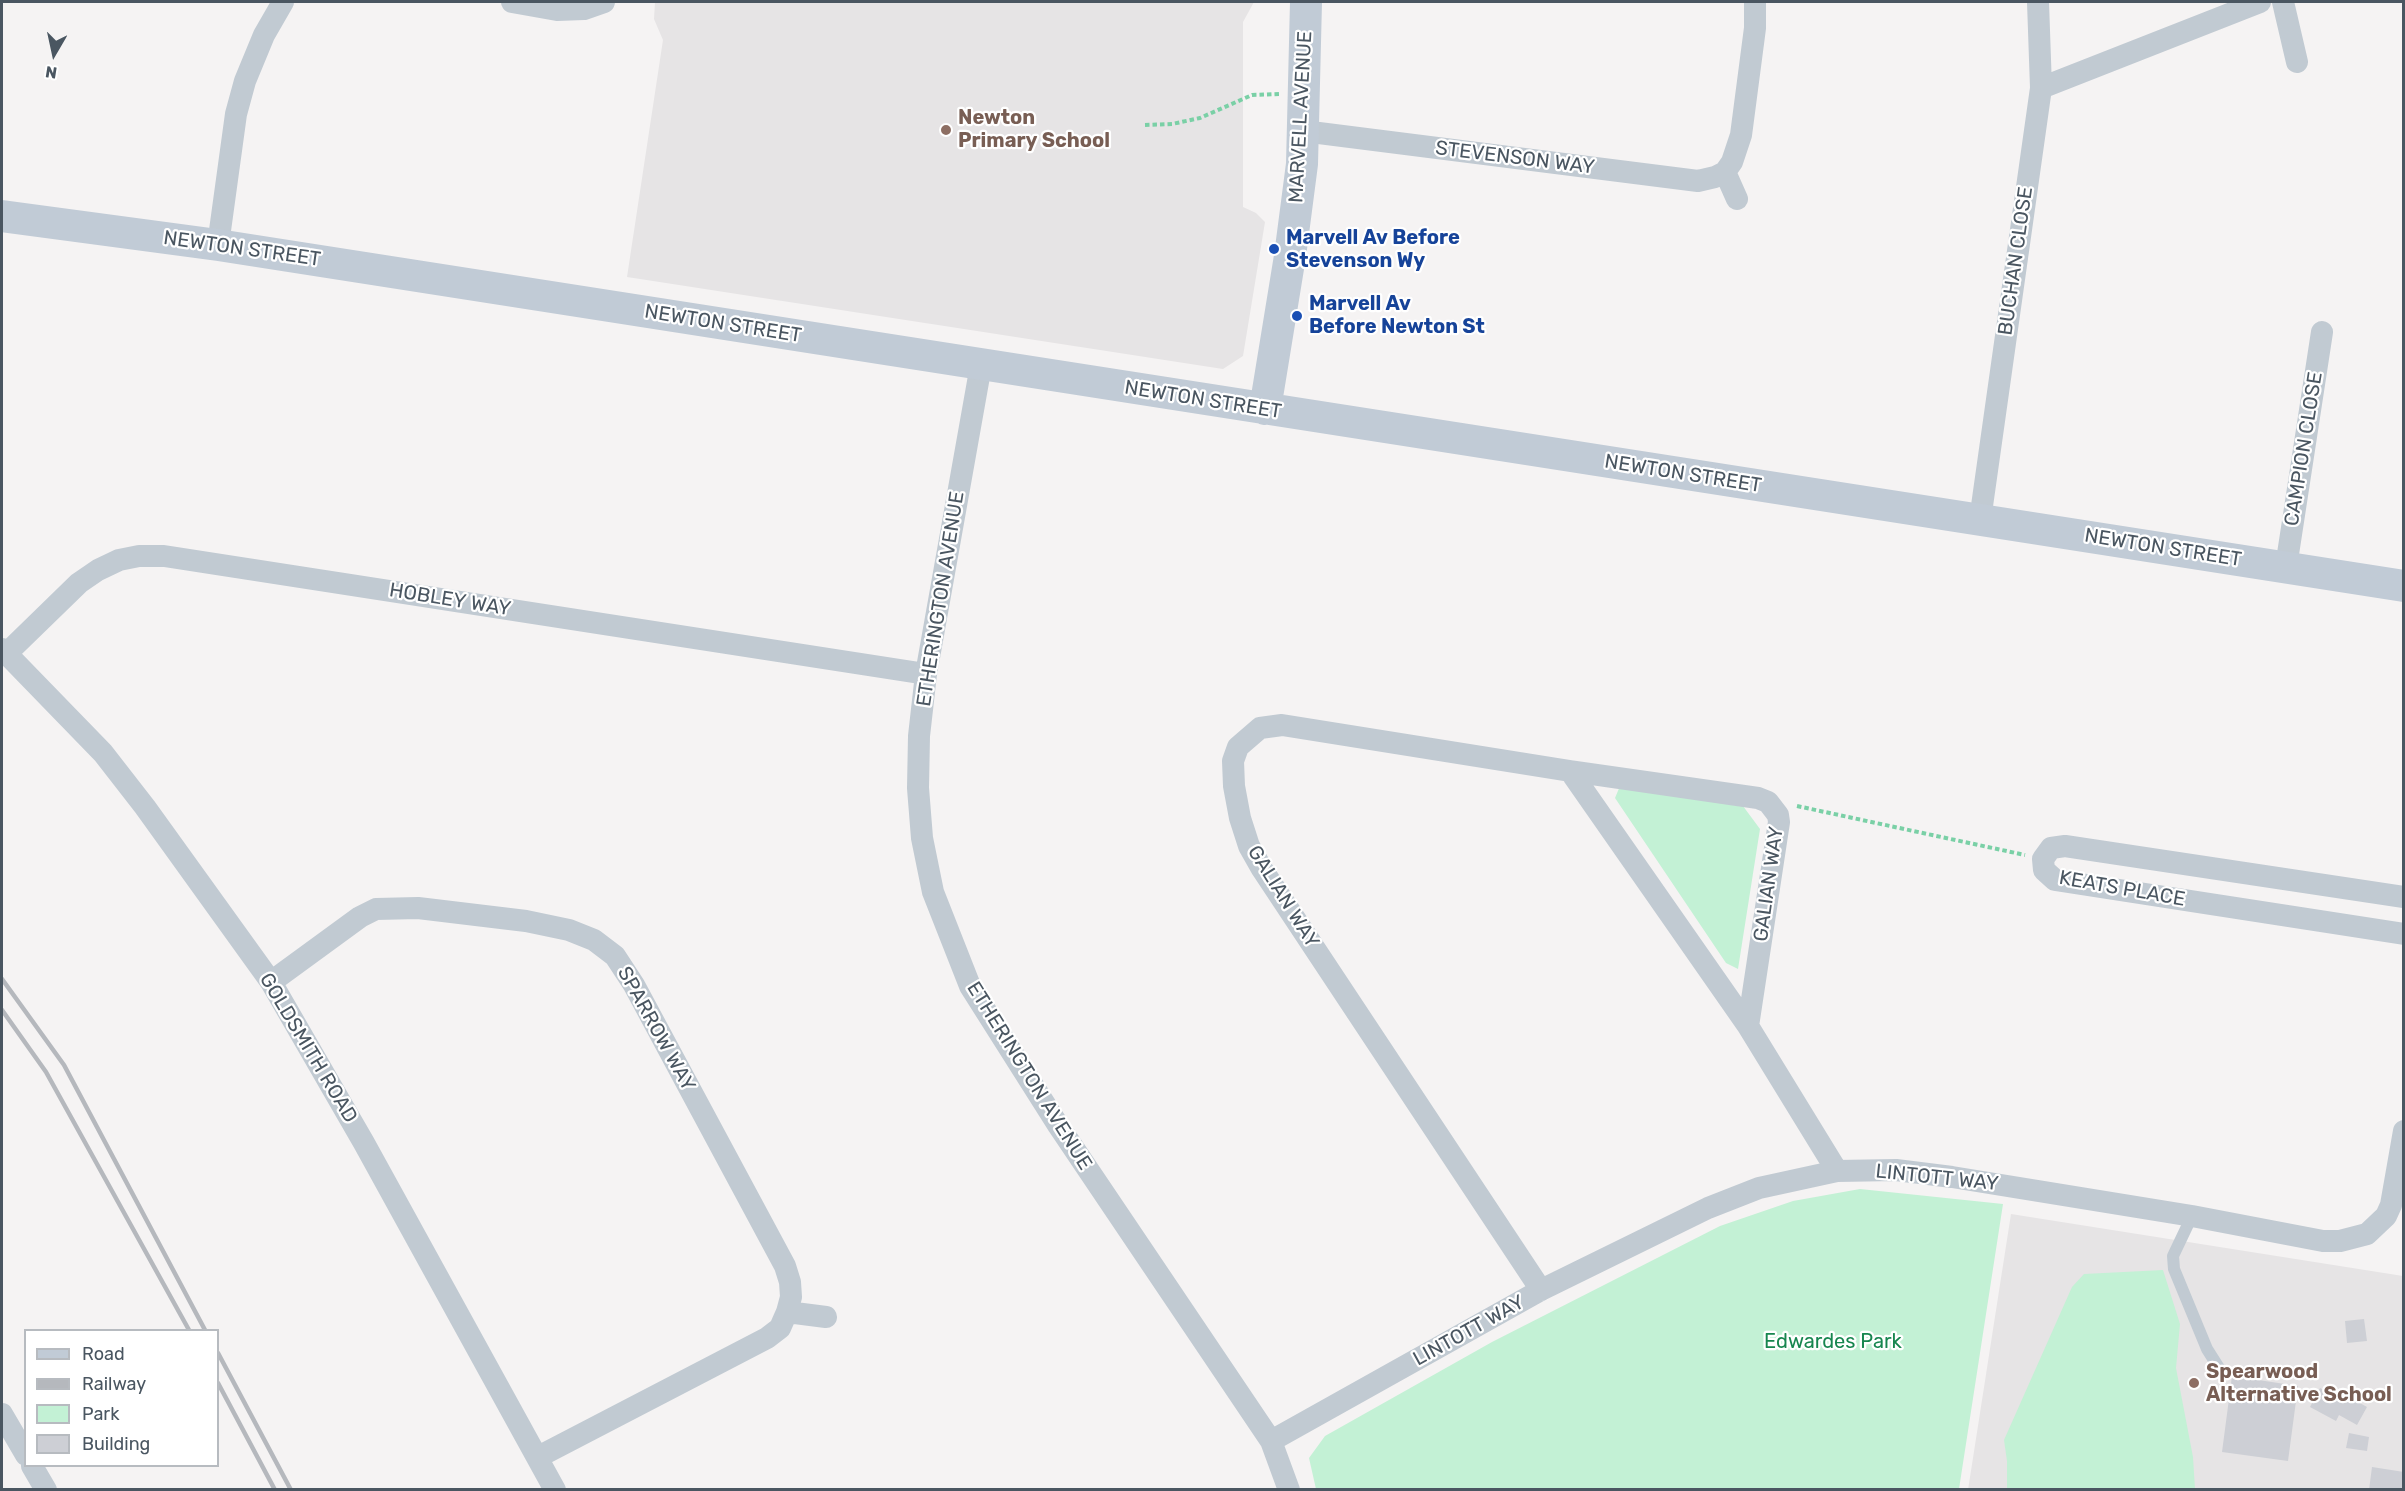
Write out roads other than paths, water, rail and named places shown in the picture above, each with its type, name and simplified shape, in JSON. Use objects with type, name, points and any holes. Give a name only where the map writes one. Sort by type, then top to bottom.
[{"type":"street","points":[[218,245],[236,114],[245,81],[264,35],[283,2]]},
{"type":"street","points":[[512,2],[557,10],[584,9],[604,2]]},
{"type":"street","name":"MARVELL AVENUE","points":[[1265,409],[1298,204],[1303,131],[1306,2]]},
{"type":"street","points":[[1737,199],[1725,172],[1741,135],[1754,39],[1755,2]]},
{"type":"street","name":"BUCHAN CLOSE","points":[[1980,520],[2041,88],[2038,2]]},
{"type":"street","points":[[2041,88],[2260,2]]},
{"type":"street","points":[[2283,2],[2297,62]]},
{"type":"street","name":"STEVENSON WAY","points":[[1303,131],[1698,181],[1725,172]]},
{"type":"street","name":"NEWTON STREET","points":[[2,216],[218,245],[2403,586]]},
{"type":"street","name":"CAMPION CLOSE","points":[[2286,567],[2322,332]]},
{"type":"street","name":"ETHERINGTON AVENUE","points":[[981,365],[926,674],[919,736],[918,788],[922,838],[933,892],[970,986],[1058,1125],[1271,1441],[1289,1490]]},
{"type":"street","name":"HOBLEY WAY","points":[[4,651],[79,583],[99,570],[119,560],[139,556],[164,556],[926,674]]},
{"type":"street","name":"GOLDSMITH ROAD","points":[[4,651],[103,753],[145,807],[271,982],[364,1143],[555,1490]]},
{"type":"street","name":"GALIAN WAY","points":[[1541,1290],[1249,846],[1240,818],[1234,786],[1233,761],[1238,747],[1260,728],[1282,725],[1570,771],[1758,798],[1768,802],[1778,815],[1779,822],[1748,1026]]},
{"type":"street","points":[[1570,771],[1748,1026],[1838,1171]]},
{"type":"street","name":"KEATS PLACE","points":[[2403,897],[2065,846],[2051,848],[2043,859],[2044,870],[2055,879],[2403,934]]},
{"type":"street","name":"SPARROW WAY","points":[[271,982],[360,917],[376,909],[418,908],[461,912],[569,930],[594,940],[615,956],[634,985],[785,1266],[790,1282],[791,1297],[780,1328],[768,1338],[538,1457]]},
{"type":"street","name":"LINTOTT WAY","points":[[1271,1441],[1541,1290],[1708,1208],[1759,1188],[1838,1171],[1896,1170],[2192,1216],[2323,1241],[2355,1239],[2378,1226],[2391,1205],[2403,1131]]},
{"type":"street","points":[[787,1312],[826,1317]]},
{"type":"street","points":[[2,1414],[24,1452]]},
{"type":"street","points":[[33,1467],[46,1490]]},
{"type":"lane","points":[[2192,1216],[2173,1257],[2174,1269],[2207,1349],[2219,1368]]},
{"type":"railway","points":[[2,979],[64,1065],[204,1329]]},
{"type":"railway","points":[[2,1010],[46,1072],[188,1329]]},
{"type":"railway","points":[[219,1355],[291,1490]]},
{"type":"railway","points":[[219,1385],[275,1490]]},
{"type":"place","name":"Newton Primary School","points":[[946,130]]},
{"type":"place","name":"Marvell Av Before Stevenson Wy","points":[[1274,249]]},
{"type":"place","name":"Marvell Av Before Newton St","points":[[1297,316]]},
{"type":"place","name":"Spearwood Alternative School","points":[[2194,1383]]},
{"type":"park label","name":"Edwardes Park","points":[[1833,1342]]}]
